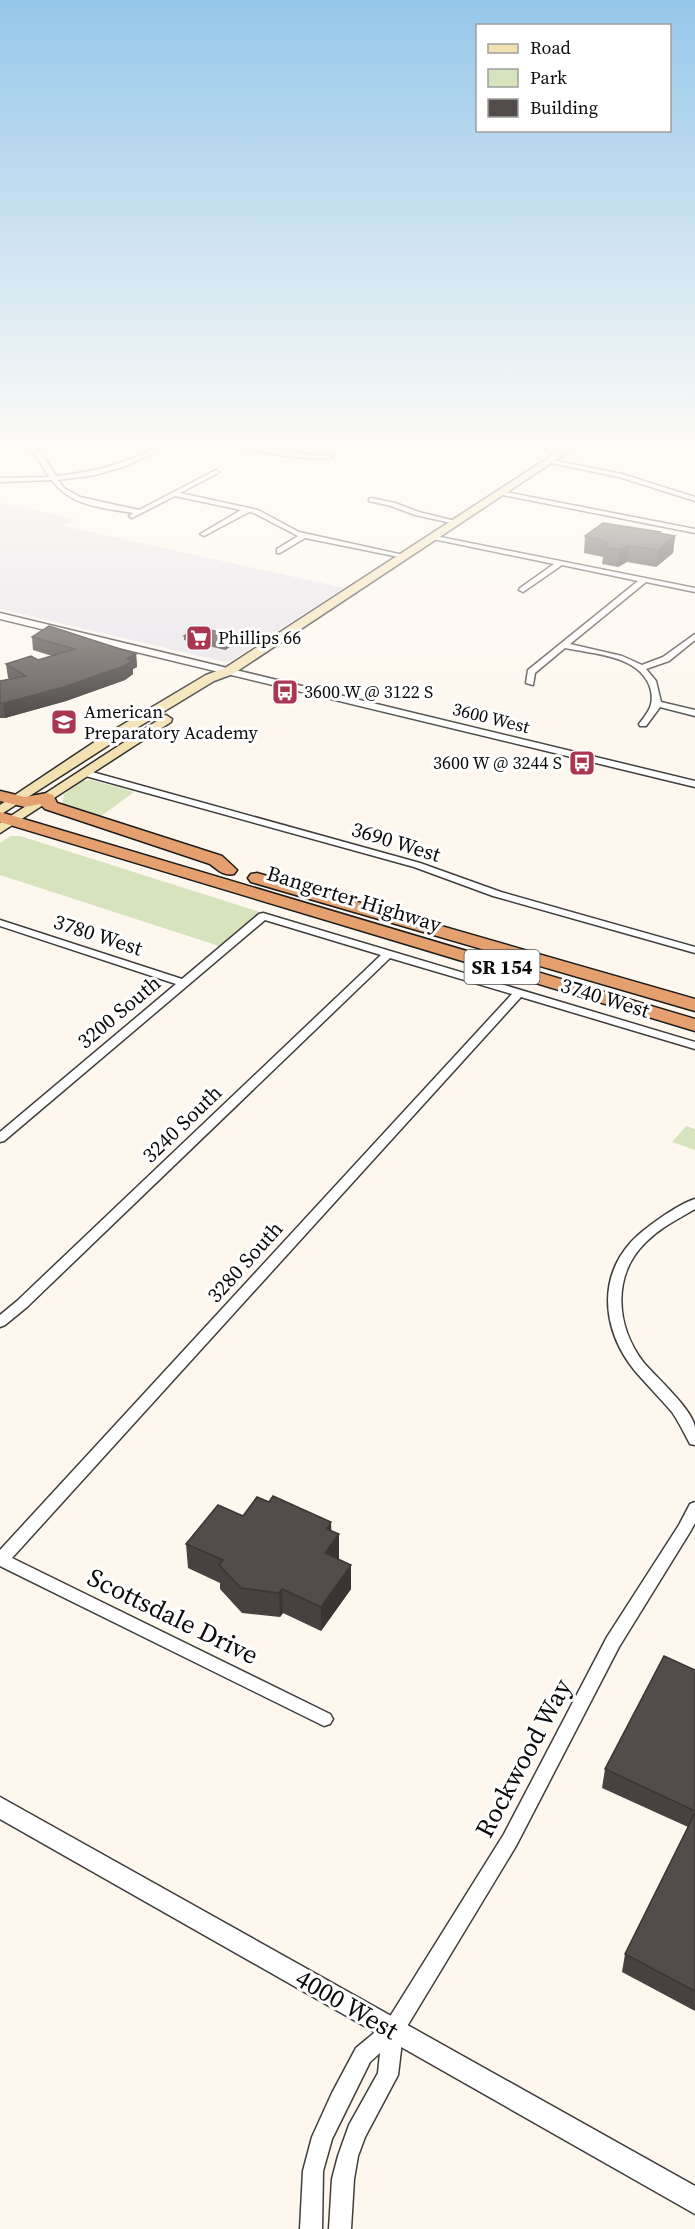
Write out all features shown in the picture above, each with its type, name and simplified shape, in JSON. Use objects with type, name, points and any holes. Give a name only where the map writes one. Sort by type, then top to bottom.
[{"type":"highway","points":[[6,813],[25,802],[47,798],[47,803],[51,806],[216,860],[228,870]]},
{"type":"highway","points":[[6,813],[258,903],[282,908],[343,910],[489,953],[518,954]]},
{"type":"highway","name":"Bangerter Highway","points":[[6,813],[228,870],[695,1005]]},
{"type":"highway","name":"Bangerter Highway","points":[[309,909],[695,1025]]},
{"type":"main road","points":[[6,813],[108,740],[210,678],[229,671],[416,548]]},
{"type":"main road","points":[[47,798],[223,681],[229,671]]},
{"type":"street","points":[[280,551],[285,548]]},
{"type":"street","points":[[364,548],[404,556]]},
{"type":"street","points":[[487,548],[695,590]]},
{"type":"street","points":[[523,590],[560,563]]},
{"type":"street","points":[[530,683],[531,672],[566,646],[644,580]]},
{"type":"street","name":"3600 West","points":[[0,616],[695,784]]},
{"type":"street","points":[[641,668],[666,659],[695,636]]},
{"type":"street","points":[[566,646],[611,656],[641,668],[650,679],[658,704],[655,712],[643,724]]},
{"type":"street","points":[[658,704],[695,712]]},
{"type":"street","name":"3690 West","points":[[85,773],[417,865],[497,894],[695,950]]},
{"type":"street","name":"3740 West","points":[[263,916],[695,1046]]},
{"type":"street","name":"3200 South","points":[[0,1138],[263,916]]},
{"type":"street","name":"3780 West","points":[[0,923],[183,983]]},
{"type":"street","name":"3240 South","points":[[0,1322],[22,1304],[389,953]]},
{"type":"street","name":"3280 South","points":[[1,1559],[519,993]]},
{"type":"street","points":[[695,1203],[650,1231],[630,1250],[617,1274],[613,1303],[617,1326],[628,1352],[684,1417],[695,1440]]},
{"type":"street","name":"Rockwood Way","points":[[393,2030],[510,1840],[608,1651],[685,1528],[695,1508]]},
{"type":"street","name":"Scottsdale Drive","points":[[1,1559],[324,1719]]},
{"type":"street","name":"4000 West","points":[[0,1808],[695,2201]]},
{"type":"street","points":[[311,2229],[313,2171],[331,2115],[363,2055],[393,2030]]},
{"type":"street","points":[[340,2229],[343,2179],[348,2156],[360,2124],[388,2075],[393,2030]]},
{"type":"shaded area","points":[[0,548],[163,548],[344,588],[232,660],[225,662],[0,609]]},
{"type":"green space","points":[[91,780],[134,792],[101,816],[62,805],[64,794],[83,781]]},
{"type":"green space","points":[[11,836],[20,836],[260,912],[219,946],[0,875],[0,843]]},
{"type":"green space","points":[[686,1126],[695,1129],[695,1150],[672,1142]]},
{"type":"building","points":[[49,626],[136,654],[127,658],[132,661],[124,666],[64,687],[0,704],[0,681],[26,676],[6,664],[31,656],[38,660],[75,649],[32,637]]},
{"type":"building","points":[[198,627],[239,637],[225,645],[184,636]]},
{"type":"building","points":[[273,1496],[331,1522],[327,1529],[339,1534],[325,1553],[351,1565],[321,1607],[282,1589],[279,1593],[241,1588],[219,1565],[223,1560],[186,1544],[218,1505],[243,1516],[257,1497],[269,1502]]},
{"type":"building","points":[[664,1656],[695,1670],[695,1811],[605,1769]]},
{"type":"building","points":[[695,1813],[695,1991],[625,1954]]},
{"type":"place","name":"Phillips 66","points":[[199,638]]},
{"type":"place","name":"3600 W @ 3122 S","points":[[285,692]]},
{"type":"place","name":"American Preparatory Academy","points":[[64,722]]},
{"type":"place","name":"3600 W @ 3244 S","points":[[582,763]]}]
